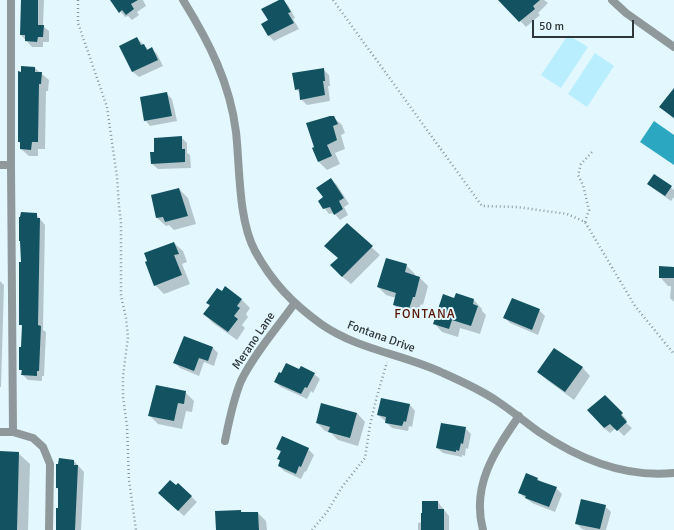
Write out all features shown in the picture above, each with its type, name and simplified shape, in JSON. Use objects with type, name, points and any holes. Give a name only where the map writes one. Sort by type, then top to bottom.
[{"type":"street","points":[[12,0],[11,165],[13,432]]},
{"type":"street","name":"Fontana Drive","points":[[183,0],[213,51],[223,76],[236,132],[242,204],[254,249],[267,271],[294,304],[322,325],[346,338],[372,349],[443,372],[495,399],[538,431],[569,451],[616,469],[638,472],[674,473]]},
{"type":"street","points":[[612,0],[626,13],[674,47]]},
{"type":"street","points":[[0,165],[11,165]]},
{"type":"street","name":"Merano Lane","points":[[225,441],[232,407],[241,381],[257,354],[294,304]]},
{"type":"street","points":[[483,530],[480,504],[482,485],[486,469],[496,450],[519,416]]},
{"type":"street","points":[[0,432],[13,432],[33,438],[43,447],[50,464],[49,530]]},
{"type":"path","points":[[78,0],[78,23],[107,107],[117,177],[121,222],[121,296],[126,318],[128,337],[122,376],[123,397],[127,426],[129,480],[136,530]]},
{"type":"path","points":[[333,0],[482,206],[517,207],[567,214],[585,222],[635,306],[674,354]]},
{"type":"path","points":[[585,222],[589,210],[583,185],[578,175],[581,164],[593,151]]},
{"type":"path","points":[[312,530],[327,512],[342,487],[365,458],[370,425],[390,354]]},
{"type":"shaded area","points":[[568,35],[588,47],[561,88],[541,75]]},
{"type":"shaded area","points":[[595,53],[614,66],[587,107],[568,94]]},
{"type":"water","points":[[654,121],[674,135],[674,165],[640,142]]},
{"type":"building","points":[[21,0],[38,0],[38,25],[44,25],[43,37],[38,37],[37,42],[25,41],[25,35],[20,35]]},
{"type":"building","points":[[110,0],[138,0],[131,4],[134,9],[126,15],[122,10],[119,13]]},
{"type":"building","points":[[279,0],[284,0],[291,12],[288,13],[294,23],[268,36],[261,24],[268,20],[261,9]]},
{"type":"building","points":[[498,0],[540,0],[533,6],[535,9],[519,22]]},
{"type":"building","points":[[137,37],[141,45],[144,44],[147,50],[152,47],[158,60],[132,72],[119,46]]},
{"type":"building","points":[[21,66],[35,67],[35,72],[42,72],[41,84],[39,84],[38,142],[32,142],[31,150],[20,149],[20,142],[18,142],[18,71],[21,72]]},
{"type":"building","points":[[324,68],[325,81],[323,81],[325,95],[300,100],[299,89],[295,90],[292,73]]},
{"type":"building","points":[[674,88],[674,118],[659,107]]},
{"type":"building","points":[[167,92],[172,116],[144,121],[140,97]]},
{"type":"building","points":[[334,116],[338,124],[333,126],[337,140],[327,145],[332,156],[318,162],[312,148],[314,147],[306,123]]},
{"type":"building","points":[[182,136],[182,149],[185,149],[185,162],[151,164],[150,152],[154,152],[154,138]]},
{"type":"building","points":[[654,174],[672,186],[665,196],[647,184]]},
{"type":"building","points":[[331,178],[344,198],[339,201],[343,209],[334,215],[330,207],[323,209],[318,201],[323,197],[316,188]]},
{"type":"building","points":[[179,188],[188,216],[165,222],[163,217],[156,218],[151,195]]},
{"type":"building","points":[[21,212],[37,213],[37,218],[40,218],[38,325],[41,326],[39,371],[37,371],[37,376],[21,375],[22,370],[19,370],[19,347],[21,347],[22,325],[19,325],[19,262],[21,262],[19,217]]},
{"type":"building","points":[[347,223],[373,246],[342,277],[330,265],[338,258],[324,246]]},
{"type":"building","points":[[174,242],[179,254],[174,255],[182,275],[154,286],[145,262],[147,261],[144,253]]},
{"type":"building","points":[[386,258],[407,264],[405,272],[420,277],[415,297],[413,297],[409,309],[393,305],[396,293],[377,287]]},
{"type":"building","points":[[659,266],[674,267],[674,278],[659,278]]},
{"type":"building","points":[[225,286],[242,299],[237,306],[240,308],[234,316],[238,319],[228,332],[203,314],[210,305],[206,303],[217,288],[222,291]]},
{"type":"building","points":[[456,293],[474,299],[473,304],[478,306],[471,326],[452,320],[449,329],[433,324],[443,294],[454,298]]},
{"type":"building","points":[[512,298],[540,309],[532,330],[503,318]]},
{"type":"building","points":[[184,336],[213,347],[208,361],[199,358],[194,371],[173,363]]},
{"type":"building","points":[[554,348],[583,367],[565,392],[537,372]]},
{"type":"building","points":[[286,363],[299,369],[301,366],[315,373],[307,388],[305,387],[301,394],[274,382]]},
{"type":"building","points":[[156,385],[186,391],[184,404],[178,403],[174,421],[148,416]]},
{"type":"building","points":[[605,395],[623,413],[621,415],[627,422],[617,431],[610,424],[604,428],[587,410]]},
{"type":"building","points":[[381,398],[410,404],[406,422],[404,421],[402,426],[385,423],[386,417],[377,415]]},
{"type":"building","points":[[321,403],[357,413],[350,438],[328,432],[330,427],[316,423]]},
{"type":"building","points":[[441,423],[466,427],[463,444],[461,443],[459,451],[456,450],[456,452],[436,448]]},
{"type":"building","points":[[282,436],[309,448],[301,467],[299,466],[296,474],[278,466],[280,460],[277,459],[281,451],[276,449]]},
{"type":"building","points":[[0,451],[19,452],[17,530],[0,530]]},
{"type":"building","points":[[59,458],[74,460],[74,465],[78,465],[75,530],[56,530],[58,488],[56,488],[56,464],[58,464]]},
{"type":"building","points":[[526,473],[538,478],[537,480],[557,487],[549,507],[525,498],[526,496],[518,493]]},
{"type":"building","points":[[170,480],[176,485],[178,483],[192,496],[178,511],[158,493]]},
{"type":"building","points":[[581,499],[606,505],[600,529],[575,524]]},
{"type":"building","points":[[422,501],[438,501],[438,509],[444,509],[444,530],[421,530]]},
{"type":"building","points":[[241,510],[241,512],[258,512],[259,530],[216,530],[215,511]]},
{"type":"district","name":"FONTANA","points":[[425,315]]}]
